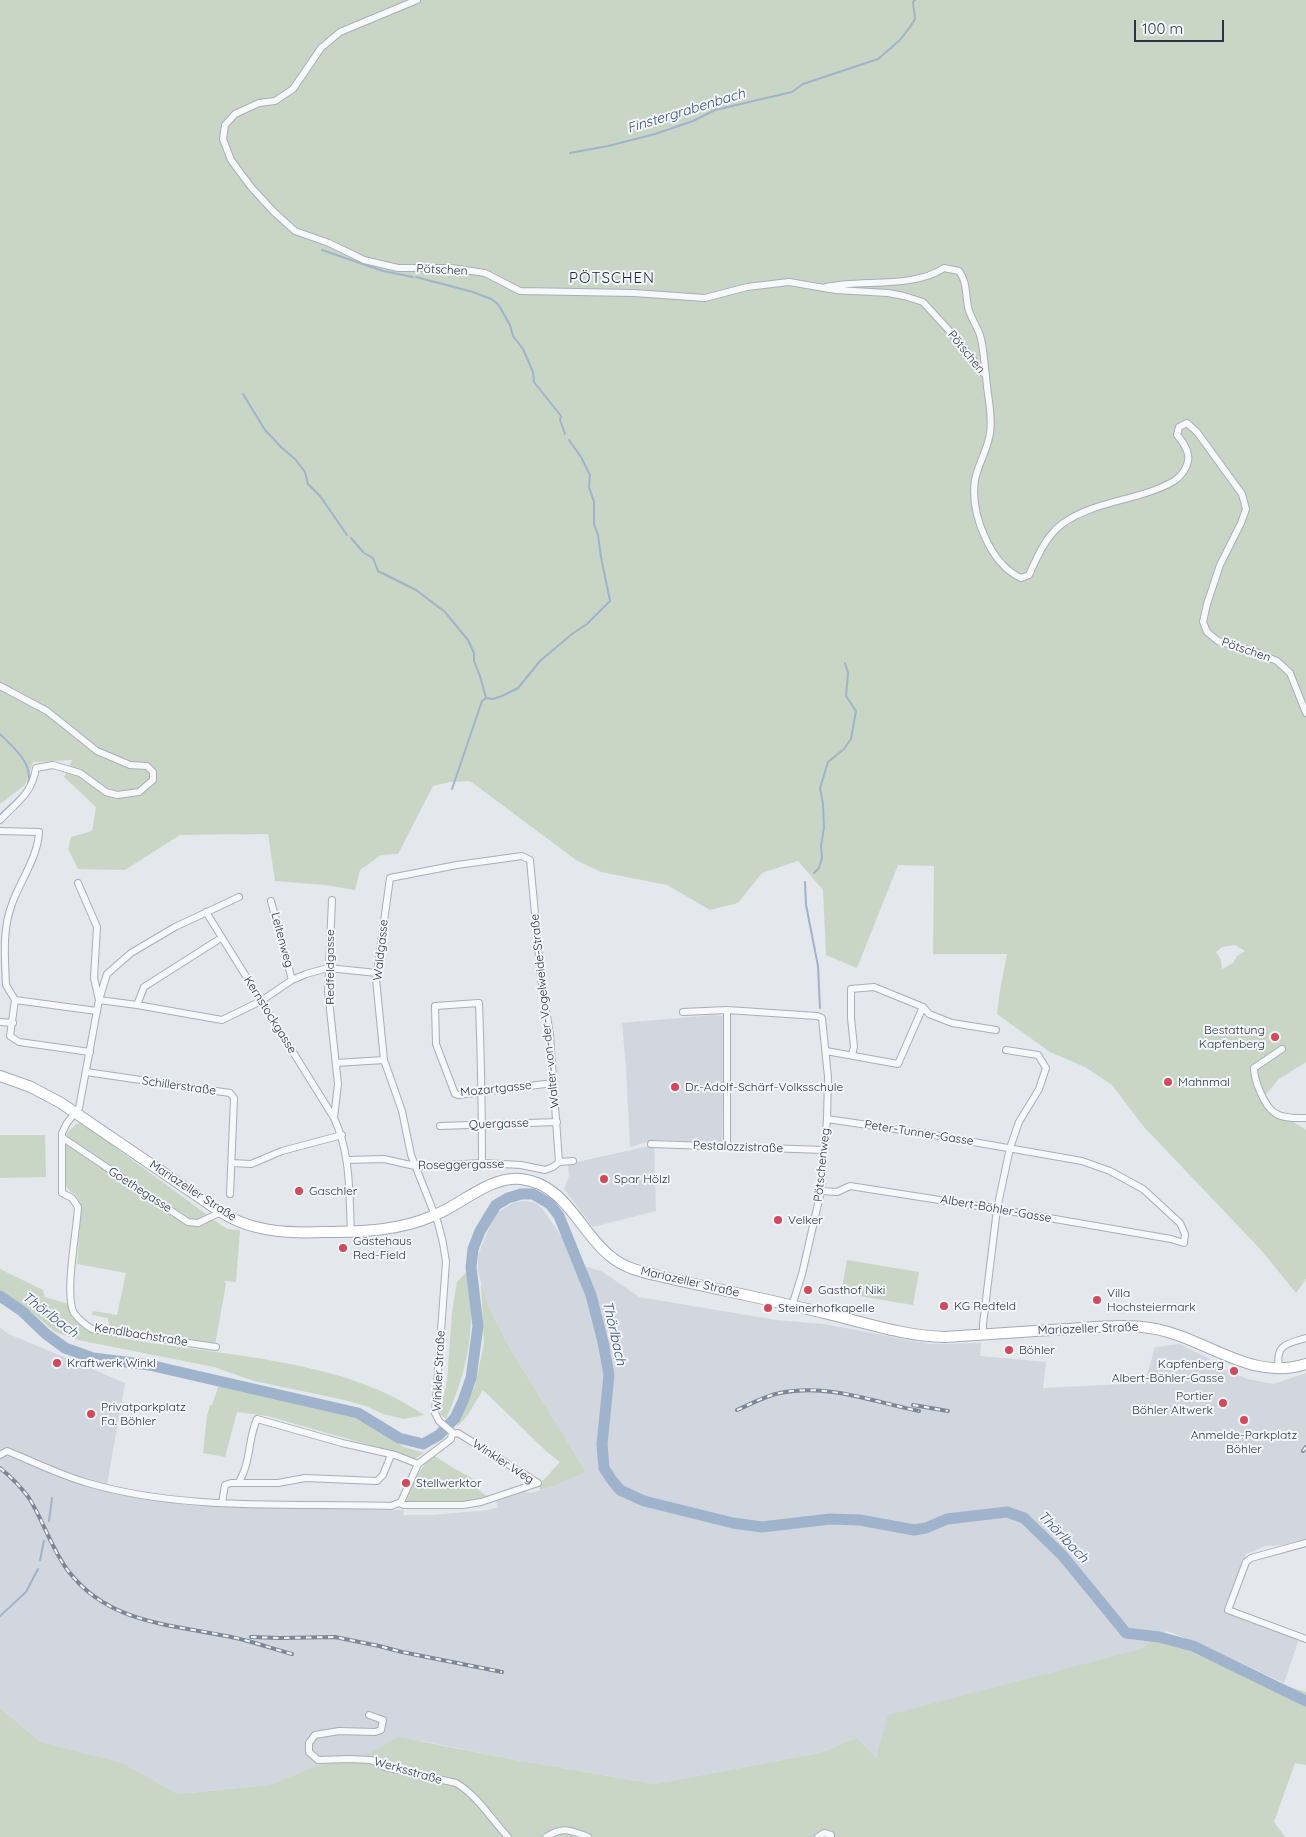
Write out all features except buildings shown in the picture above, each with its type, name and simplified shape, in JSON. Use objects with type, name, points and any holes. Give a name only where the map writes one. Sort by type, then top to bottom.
[{"type":"main road","name":"Mariazeller Straße","points":[[0,1076],[32,1087],[76,1112],[221,1212],[244,1224],[295,1233],[385,1229],[435,1215],[492,1185],[511,1180],[531,1181],[552,1191],[569,1207],[603,1250],[632,1269],[885,1329],[944,1337],[1110,1326],[1144,1327],[1170,1332],[1253,1366],[1279,1368],[1306,1364]]},
{"type":"street","name":"Pötschen","points":[[417,0],[340,32],[321,48],[293,88],[275,101],[258,103],[235,114],[226,125],[223,139],[231,160],[251,187],[295,231],[329,243],[364,260],[398,268],[451,268],[484,273],[520,291],[634,293],[705,298],[747,287],[789,282],[836,290],[888,293],[923,302],[955,337],[986,376],[990,410],[990,433],[975,481],[976,507],[984,536],[998,560],[1009,571],[1021,578],[1029,575],[1048,538],[1062,524],[1080,513],[1159,488],[1176,480],[1186,467],[1189,456],[1184,444],[1177,435],[1179,427],[1187,423],[1197,432],[1242,494],[1246,509],[1217,573],[1207,604],[1203,622],[1205,627],[1218,641],[1277,661],[1290,673],[1306,713]]},
{"type":"street","points":[[821,287],[836,284],[873,284],[922,278],[932,276],[944,268],[959,271],[963,276],[966,287],[969,310],[980,336],[986,376]]},
{"type":"street","points":[[0,686],[47,712],[97,751],[130,765],[147,766],[153,772],[153,780],[139,792],[117,794],[106,792],[80,773],[53,765],[36,768],[34,783],[21,800],[0,820]]},
{"type":"street","points":[[0,831],[39,832],[39,839],[34,854],[11,906],[5,931],[6,986],[15,1000],[10,1036],[19,1042],[90,1052]]},
{"type":"street","name":"Waldgasse","points":[[435,1215],[411,1155],[402,1111],[384,1060],[377,973],[390,878],[512,857],[522,856],[530,860]]},
{"type":"street","name":"Walter-von-der-Vogelweide-Straße","points":[[530,860],[541,978],[550,1035],[559,1162]]},
{"type":"street","points":[[78,883],[97,927],[94,978],[99,1000]]},
{"type":"street","points":[[99,1000],[107,974],[131,954],[175,927],[239,897]]},
{"type":"street","name":"Redfeldgasse","points":[[332,900],[328,991],[338,1084],[334,1118]]},
{"type":"street","name":"Leitenweg","points":[[271,901],[292,980]]},
{"type":"street","name":"Kernstockgasse","points":[[206,912],[334,1118]]},
{"type":"street","points":[[137,1005],[144,987],[221,938]]},
{"type":"street","points":[[99,1000],[222,1020],[306,974],[328,968],[377,973]]},
{"type":"street","points":[[852,1055],[854,1046],[851,1018],[851,989],[874,987],[923,1007],[929,1014],[952,1022],[996,1030]]},
{"type":"street","points":[[15,1000],[97,1011]]},
{"type":"street","name":"Kendlbachstraße","points":[[99,1000],[79,1108],[62,1133],[62,1193],[72,1198],[78,1207],[71,1301],[73,1312],[80,1321],[92,1329],[116,1334],[216,1347]]},
{"type":"street","name":"Mozartgasse","points":[[481,1092],[479,1003],[435,1006],[436,1044],[453,1091],[458,1095],[553,1083]]},
{"type":"street","points":[[826,1051],[898,1064],[923,1007]]},
{"type":"street","points":[[727,1146],[728,1010]]},
{"type":"street","name":"Pötschenweg","points":[[683,1012],[728,1010],[817,1016],[822,1018],[828,1077],[827,1119],[821,1191],[802,1274],[792,1306]]},
{"type":"street","points":[[0,1022],[13,1023]]},
{"type":"street","points":[[1282,1049],[1254,1068],[1254,1075],[1264,1099],[1275,1114],[1289,1118],[1306,1118]]},
{"type":"street","points":[[983,1334],[982,1324],[988,1268],[997,1209],[1010,1148],[1019,1122],[1039,1089],[1046,1068],[1038,1055],[1006,1050]]},
{"type":"street","points":[[336,1063],[384,1060]]},
{"type":"street","name":"Schillerstraße","points":[[86,1072],[230,1093],[234,1098],[230,1194]]},
{"type":"street","points":[[481,1092],[482,1163]]},
{"type":"street","points":[[334,1118],[342,1135],[347,1160],[351,1232]]},
{"type":"street","name":"Peter-Tunner-Gasse","points":[[827,1119],[922,1132],[1082,1161],[1110,1171],[1135,1185],[1180,1222],[1186,1234],[1184,1243],[1171,1239]]},
{"type":"street","name":"Quergasse","points":[[440,1126],[557,1122]]},
{"type":"street","points":[[232,1163],[252,1164],[282,1151],[342,1135]]},
{"type":"street","name":"Goethegasse","points":[[62,1138],[188,1222],[198,1223],[221,1212]]},
{"type":"street","name":"Pestalozzistraße","points":[[651,1144],[824,1150]]},
{"type":"street","name":"Roseggergasse","points":[[347,1160],[384,1159],[415,1166],[482,1163],[521,1165],[545,1170],[553,1168],[559,1162],[574,1160]]},
{"type":"street","name":"Albert-Böhler-Gasse","points":[[821,1191],[837,1192],[850,1186],[1171,1239]]},
{"type":"street","name":"Winkler Straße","points":[[435,1215],[443,1242],[446,1262],[435,1413],[439,1421],[451,1432]]},
{"type":"street","points":[[1279,1368],[1278,1357],[1281,1349],[1286,1345],[1306,1338]]},
{"type":"street","points":[[239,1482],[248,1459],[252,1428],[257,1419],[418,1464]]},
{"type":"street","points":[[0,1455],[7,1451],[87,1482],[112,1489],[168,1499],[222,1503],[391,1506],[402,1500],[418,1464],[446,1444],[450,1439],[451,1432]]},
{"type":"street","name":"Winkler Weg","points":[[399,1503],[404,1505],[472,1504],[497,1498],[538,1483],[458,1433],[451,1432]]},
{"type":"street","points":[[222,1503],[226,1485],[239,1482],[278,1483],[305,1478],[377,1481],[383,1475],[391,1455]]},
{"type":"street","points":[[1306,1543],[1251,1558],[1246,1562],[1228,1610],[1306,1639]]},
{"type":"street","name":"Werksstraße","points":[[369,1715],[383,1720],[381,1730],[375,1732],[339,1731],[315,1735],[309,1743],[309,1752],[318,1760],[371,1760],[385,1766],[456,1783],[476,1799],[508,1837]]},
{"type":"street","points":[[546,1837],[561,1829],[570,1830],[588,1837]]},
{"type":"street","points":[[818,1837],[824,1833],[831,1835],[831,1837]]},
{"type":"shaded area","name":"Dr.-Adolf-Schärf-Volksschule","points":[[713,1015],[723,1016],[722,1142],[654,1140],[630,1147],[622,1023]]},
{"type":"shaded area","points":[[654,1145],[656,1211],[593,1227],[564,1189],[569,1176],[568,1164]]},
{"type":"shaded area","points":[[515,1202],[534,1202],[542,1208],[581,1265],[603,1272],[639,1297],[776,1320],[824,1324],[929,1344],[981,1343],[980,1356],[1046,1362],[1043,1388],[1145,1383],[1155,1347],[1179,1344],[1206,1357],[1226,1370],[1248,1379],[1273,1384],[1306,1373],[1306,1541],[1301,1544],[1266,1546],[1246,1554],[1225,1612],[1299,1639],[1284,1683],[1198,1643],[1167,1631],[1143,1648],[889,1715],[876,1759],[857,1738],[819,1753],[655,1784],[516,1760],[421,1741],[358,1760],[319,1765],[269,1785],[178,1794],[123,1763],[41,1742],[0,1708],[0,1328],[9,1334],[125,1383],[106,1490],[165,1502],[198,1506],[404,1510],[403,1515],[434,1515],[488,1510],[498,1507],[496,1501],[525,1491],[531,1493],[557,1485],[586,1472],[511,1350],[489,1308],[478,1272],[478,1255],[492,1221],[498,1212]]},
{"type":"green space","points":[[0,0],[1306,0],[1306,1062],[1279,1079],[1262,1099],[1282,1119],[1292,1121],[1306,1130],[1306,1279],[1296,1293],[1261,1250],[1144,1127],[1112,1085],[1085,1067],[1050,1052],[997,1014],[1007,954],[933,954],[934,866],[898,865],[857,968],[826,955],[823,890],[798,861],[762,873],[738,903],[710,910],[667,885],[601,872],[576,860],[470,781],[450,782],[433,786],[398,854],[381,855],[360,870],[355,890],[325,885],[275,881],[268,834],[180,835],[125,870],[78,869],[68,849],[71,837],[92,831],[96,807],[64,777],[72,760],[33,762],[25,785],[0,804]],"holes":[[[1235,945],[1245,951],[1237,956],[1233,963],[1222,969],[1221,960],[1216,952],[1222,947]]]},
{"type":"green space","points":[[82,1123],[221,1225],[228,1229],[240,1230],[236,1282],[224,1281],[226,1284],[215,1345],[121,1331],[109,1325],[108,1318],[92,1315],[93,1311],[117,1315],[126,1273],[77,1264],[81,1205],[75,1194],[64,1184],[65,1144],[67,1133],[76,1124]]},
{"type":"green space","points":[[0,1135],[45,1135],[46,1177],[0,1178]]},
{"type":"green space","points":[[847,1260],[919,1272],[913,1305],[841,1293]]},
{"type":"green space","points":[[0,1269],[43,1290],[45,1297],[74,1304],[88,1331],[305,1367],[348,1379],[388,1394],[424,1415],[404,1419],[340,1399],[254,1381],[214,1367],[78,1340],[55,1332],[23,1305],[0,1292]]},
{"type":"green space","points":[[469,1269],[471,1314],[469,1346],[460,1383],[446,1419],[440,1414],[447,1381],[452,1312],[457,1282]]},
{"type":"green space","points":[[481,1283],[489,1308],[511,1350],[586,1472],[557,1485],[540,1490],[539,1485],[560,1462],[546,1451],[483,1390],[467,1416],[458,1426],[456,1424],[475,1386],[484,1343]]},
{"type":"green space","points":[[219,1385],[351,1415],[380,1429],[404,1447],[424,1453],[412,1460],[398,1453],[267,1416],[237,1412],[225,1457],[203,1453],[207,1416]]},
{"type":"green space","points":[[433,1455],[476,1480],[473,1485],[489,1498],[448,1503],[406,1502],[420,1471]]},
{"type":"green space","points":[[1151,1641],[1175,1644],[1220,1665],[1225,1658],[1283,1685],[1306,1692],[1306,1765],[1295,1763],[1274,1822],[1285,1837],[0,1837],[0,1708],[41,1742],[123,1763],[178,1794],[269,1785],[319,1765],[358,1760],[398,1737],[655,1784],[819,1753],[857,1738],[876,1758],[888,1715],[1143,1648]]},
{"type":"waterway","name":"Finstergrabenbach","points":[[570,153],[655,134],[693,121],[715,110],[792,92],[803,84],[878,59],[900,40],[910,27],[915,19],[913,2],[915,0]]},
{"type":"waterway","points":[[322,250],[383,271],[413,277]]},
{"type":"waterway","points":[[416,277],[473,292],[498,304],[510,325],[513,336],[523,349],[533,372],[534,382],[561,416],[560,420],[565,434]]},
{"type":"waterway","points":[[243,394],[265,430],[295,459],[305,472],[308,484],[320,496],[347,535]]},
{"type":"waterway","points":[[486,698],[493,699],[518,688],[540,661],[587,624],[610,601],[598,535],[594,524],[594,502],[589,487],[590,475],[581,457],[569,440]]},
{"type":"waterway","points":[[351,538],[364,553],[373,558],[378,571],[416,590],[445,612],[468,640],[474,653],[474,661],[486,698],[482,701],[452,789]]},
{"type":"waterway","points":[[814,873],[819,868],[822,858],[821,846],[824,828],[820,788],[828,762],[844,749],[851,739],[856,711],[846,696],[848,673],[845,663]]},
{"type":"waterway","points":[[0,734],[25,762],[28,769],[28,783]]},
{"type":"waterway","points":[[0,815],[19,797]]},
{"type":"waterway","points":[[805,882],[806,905],[818,966],[820,1008]]},
{"type":"waterway","name":"Thörlbach","points":[[0,1296],[22,1311],[46,1334],[65,1348],[93,1358],[149,1365],[358,1413],[399,1438],[423,1444],[439,1435],[455,1418],[471,1378],[478,1326],[471,1267],[473,1249],[480,1231],[496,1205],[508,1198],[521,1194],[533,1194],[550,1204],[559,1216],[591,1295],[609,1375],[602,1444],[604,1468],[620,1490],[644,1501],[733,1523],[762,1527],[830,1519],[860,1520],[914,1530],[926,1528],[947,1519],[1007,1512],[1024,1518],[1063,1556],[1126,1633],[1159,1637],[1193,1646],[1306,1701]]},
{"type":"waterway","points":[[49,1521],[52,1498]]},
{"type":"waterway","points":[[40,1560],[44,1541]]},
{"type":"waterway","points":[[0,1616],[26,1592],[38,1569]]},
{"type":"railway","points":[[737,1410],[774,1394],[815,1390],[850,1395],[919,1411]]},
{"type":"railway","points":[[913,1405],[948,1411]]},
{"type":"railway","points":[[1303,1451],[1306,1447]]},
{"type":"railway","points":[[0,1468],[16,1482],[29,1498],[58,1555],[69,1572],[85,1589],[102,1602],[141,1619],[235,1638],[292,1654]]},
{"type":"railway","points":[[251,1637],[335,1637],[502,1672]]},
{"type":"place","name":"Bestattung Kapfenberg","points":[[1275,1037]]},
{"type":"place","name":"Mahnmal","points":[[1168,1082]]},
{"type":"place","name":"Dr.-Adolf-Schärf-Volksschule","points":[[675,1087]]},
{"type":"place","name":"Spar Hölzl","points":[[604,1179]]},
{"type":"place","name":"Gaschler","points":[[299,1191]]},
{"type":"place","name":"Velker","points":[[778,1220]]},
{"type":"place","name":"Gästehaus Red-Field","points":[[343,1248]]},
{"type":"place","name":"Gasthof Niki","points":[[808,1290]]},
{"type":"place","name":"Villa Hochsteiermark","points":[[1097,1300]]},
{"type":"place","name":"KG Redfeld","points":[[944,1306]]},
{"type":"place","name":"Steinerhofkapelle","points":[[768,1308]]},
{"type":"place","name":"Böhler","points":[[1009,1350]]},
{"type":"place","name":"Kraftwerk Winkl","points":[[57,1363]]},
{"type":"place","name":"Kapfenberg Albert-Böhler-Gasse","points":[[1234,1371]]},
{"type":"place","name":"Portier Böhler Altwerk","points":[[1223,1403]]},
{"type":"place","name":"Privatparkplatz Fa. Böhler","points":[[91,1414]]},
{"type":"place","name":"Anmelde-Parkplatz Böhler","points":[[1244,1420]]},
{"type":"place","name":"Stellwerktor","points":[[406,1483]]},
{"type":"district","name":"PÖTSCHEN","points":[[612,278]]}]
